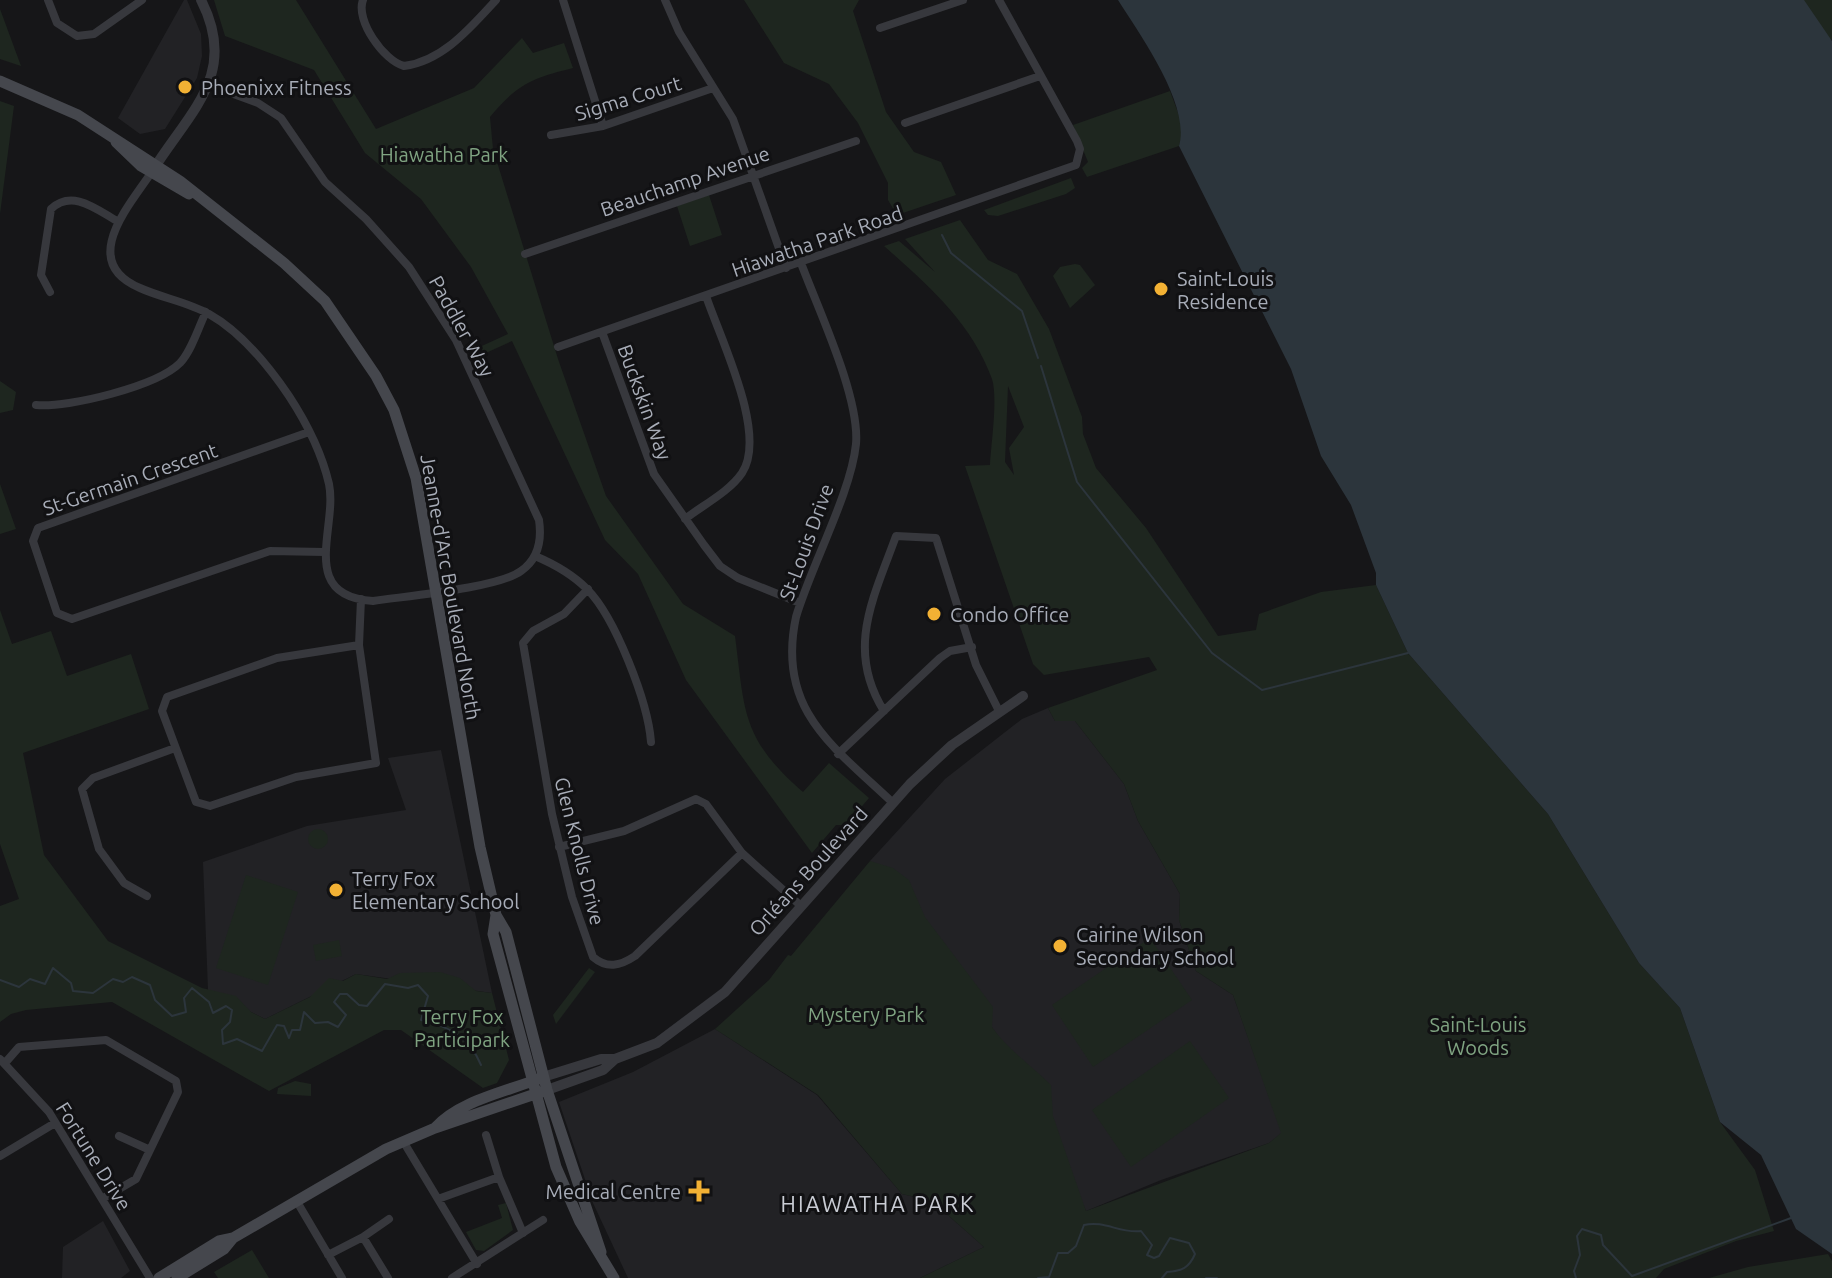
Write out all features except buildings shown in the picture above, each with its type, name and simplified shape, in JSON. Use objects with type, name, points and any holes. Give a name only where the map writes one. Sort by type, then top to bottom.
[{"type":"main road","name":"Jeanne-d'Arc Boulevard North","points":[[0,81],[78,115],[113,138],[199,200],[315,291],[369,364],[394,410],[416,478],[480,847],[496,915],[506,932],[547,1090],[601,1252],[613,1277]]},
{"type":"main road","name":"Jeanne-d'Arc Boulevard North","points":[[496,915],[493,934],[556,1167],[580,1222],[601,1252]]},
{"type":"main road","name":"Orléans Boulevard","points":[[435,1128],[442,1119],[467,1107],[543,1077]]},
{"type":"main road","name":"Orléans Boulevard","points":[[159,1278],[219,1241],[233,1238],[359,1162],[435,1128],[547,1090]]},
{"type":"main road","name":"Orléans Boulevard","points":[[177,1278],[224,1249],[233,1238]]},
{"type":"street","points":[[48,0],[57,23],[77,36],[94,34],[142,0]]},
{"type":"street","points":[[201,0],[215,42],[209,85],[117,221],[111,249],[117,268],[128,281],[206,312],[233,332],[266,366],[293,403],[309,432],[330,492],[324,552],[325,564],[333,581],[361,599],[373,601],[505,579],[522,570],[535,556],[575,578],[588,589],[605,614],[644,699],[651,742]]},
{"type":"street","points":[[363,0],[362,14],[373,35],[388,59],[404,66],[432,56],[461,38],[496,0]]},
{"type":"street","points":[[563,0],[603,126]]},
{"type":"street","points":[[665,0],[679,32],[733,119],[786,268]]},
{"type":"street","points":[[880,28],[963,0]]},
{"type":"street","points":[[905,123],[1040,76],[999,0]]},
{"type":"street","name":"Hiawatha Park Road","points":[[558,347],[1066,171],[1076,165],[1079,157],[1077,141],[1040,76]]},
{"type":"street","name":"Paddler Way","points":[[209,85],[258,103],[281,118],[325,182],[380,234],[431,297],[466,359],[534,507],[540,530],[535,556]]},
{"type":"street","name":"Sigma Court","points":[[551,135],[603,126],[713,88]]},
{"type":"street","name":"Beauchamp Avenue","points":[[525,254],[856,141]]},
{"type":"street","points":[[50,292],[41,275],[51,209],[67,199],[76,199],[117,221]]},
{"type":"street","name":"St-Louis Drive","points":[[801,263],[852,407],[856,433],[850,469],[800,603],[792,640],[794,677],[806,712],[838,754],[893,803]]},
{"type":"street","points":[[685,519],[732,484],[744,470],[751,452],[750,424],[706,296]]},
{"type":"street","points":[[36,405],[80,403],[169,371],[185,356],[206,312]]},
{"type":"street","name":"Buckskin Way","points":[[602,332],[647,457],[685,519],[729,572],[800,603]]},
{"type":"street","name":"St-Germain Crescent","points":[[309,432],[38,528],[33,541],[57,613],[72,619],[270,551],[324,552]]},
{"type":"street","points":[[884,711],[866,673],[863,655],[870,609],[896,536],[936,538],[976,665],[999,711]]},
{"type":"street","name":"Glen Knolls Drive","points":[[588,589],[564,614],[533,631],[523,643],[559,847],[587,948],[599,962],[618,965],[653,940],[742,853]]},
{"type":"street","points":[[359,645],[277,658],[167,697],[162,711],[192,797],[201,806],[296,777],[371,766],[378,758],[359,645],[361,599]]},
{"type":"street","points":[[838,754],[940,658],[950,651],[972,647]]},
{"type":"street","name":"Orléans Boulevard","points":[[543,1077],[601,1059],[615,1059],[657,1043],[703,1012],[893,803],[952,745],[1023,696]]},
{"type":"street","points":[[147,896],[124,883],[99,849],[82,789],[93,778],[175,748]]},
{"type":"street","points":[[559,847],[624,831],[696,799],[706,804],[742,853],[801,906]]},
{"type":"street","points":[[3,1061],[19,1047],[100,1039],[176,1081],[178,1092],[132,1183],[102,1199]]},
{"type":"street","name":"Orléans Boulevard","points":[[547,1090],[603,1070],[615,1059]]},
{"type":"street","name":"Fortune Drive","points":[[3,1061],[41,1101],[150,1278]]},
{"type":"street","points":[[0,1156],[55,1123]]},
{"type":"street","points":[[486,1135],[499,1177],[523,1233]]},
{"type":"street","points":[[119,1136],[150,1150]]},
{"type":"street","points":[[403,1141],[477,1264]]},
{"type":"street","points":[[438,1199],[499,1177]]},
{"type":"street","points":[[296,1200],[342,1278]]},
{"type":"street","points":[[328,1255],[389,1219]]},
{"type":"street","points":[[452,1278],[543,1220]]},
{"type":"street","points":[[363,1237],[388,1278]]},
{"type":"shaded area","points":[[184,0],[187,0],[201,34],[202,56],[197,78],[165,129],[140,134],[118,118]]},
{"type":"shaded area","points":[[1118,0],[1804,0],[1832,41],[1832,1254],[1796,1229],[1761,1155],[1720,1122],[1680,1008],[1639,963],[1548,814],[1408,653],[1376,585],[1376,573],[1351,505],[1321,456],[1291,369],[1179,146],[1181,129],[1171,91]]},
{"type":"shaded area","name":"Cairine Wilson Secondary School","points":[[1048,708],[1055,721],[1075,721],[1124,784],[1138,821],[1180,894],[1179,920],[1196,971],[1233,995],[1282,1133],[1269,1143],[1161,1180],[1086,1211],[1018,1063],[870,861],[945,779],[1022,719]]},
{"type":"shaded area","name":"Terry Fox Elementary School","points":[[441,750],[492,993],[356,974],[265,1019],[208,990],[203,862],[307,826],[406,810],[388,758]]},
{"type":"shaded area","points":[[715,1029],[817,1095],[902,1194],[932,1201],[984,1247],[920,1278],[628,1278],[593,1203],[559,1102],[633,1072]]},
{"type":"shaded area","points":[[103,1221],[130,1271],[121,1278],[62,1278],[63,1247]]},
{"type":"green space","name":"Hiawatha Park","points":[[214,0],[296,0],[376,129],[474,88],[522,38],[533,53],[564,43],[573,68],[527,84],[500,106],[490,117],[493,149],[558,359],[606,496],[683,604],[735,636],[745,705],[757,739],[768,756],[803,792],[829,763],[869,798],[846,825],[836,825],[812,853],[686,680],[638,574],[605,540],[512,341],[477,357],[473,350],[508,334],[471,267],[421,199],[365,153],[314,70],[225,36]]},
{"type":"green space","points":[[744,0],[859,0],[853,11],[886,112],[914,152],[941,162],[956,195],[897,215],[888,200],[888,183],[858,123],[829,84],[784,63]]},
{"type":"green space","points":[[1800,0],[1832,0],[1832,40],[1821,34]]},
{"type":"green space","points":[[0,9],[21,66],[0,59]]},
{"type":"green space","points":[[1170,91],[1184,129],[1179,146],[1087,177],[1082,168],[1088,162],[1073,125]]},
{"type":"green space","points":[[0,101],[14,106],[0,214]]},
{"type":"green space","points":[[1071,178],[1075,188],[1066,194],[998,216],[988,215],[984,210]]},
{"type":"green space","points":[[709,195],[722,235],[690,246],[677,206]]},
{"type":"green space","points":[[960,220],[988,260],[1017,274],[1049,329],[1082,417],[1083,434],[1096,468],[1146,528],[1218,636],[1256,630],[1259,614],[1321,592],[1376,585],[1408,653],[1548,814],[1639,963],[1680,1008],[1720,1122],[1755,1170],[1774,1231],[1736,1241],[1664,1269],[1656,1278],[920,1278],[984,1247],[932,1201],[902,1194],[818,1095],[715,1029],[769,980],[870,861],[893,868],[909,880],[925,917],[993,1007],[992,1027],[1051,1085],[1053,1116],[1086,1211],[1269,1143],[1281,1133],[1233,995],[1196,971],[1179,920],[1180,894],[1138,821],[1124,784],[1075,721],[1055,721],[1048,708],[1157,670],[1149,657],[1044,675],[1033,664],[965,466],[990,465],[994,409],[992,379],[973,340],[960,322],[932,290],[884,246],[899,241],[935,272],[905,239]],"holes":[[[1008,386],[1024,427],[1009,448],[1014,475],[1005,462]]]},
{"type":"green space","points":[[1080,265],[1095,285],[1070,308],[1053,276],[1060,267]]},
{"type":"green space","points":[[0,381],[16,392],[13,410],[0,413]]},
{"type":"green space","points":[[0,484],[16,529],[0,534]]},
{"type":"green space","name":"Terry Fox Participark","points":[[0,610],[12,644],[51,631],[67,676],[131,654],[149,709],[23,753],[44,855],[108,941],[202,988],[236,996],[251,1012],[265,1019],[310,997],[329,978],[343,981],[356,974],[387,979],[400,973],[440,972],[460,978],[476,991],[492,993],[509,1060],[497,1083],[483,1088],[401,1030],[384,1030],[269,1091],[112,1002],[26,1010],[11,1014],[0,1022],[0,906],[19,899],[0,844]]},
{"type":"green space","points":[[318,829],[325,832],[328,839],[325,846],[318,849],[311,846],[308,839],[311,832]]},
{"type":"green space","points":[[246,875],[298,892],[268,985],[216,968]]},
{"type":"green space","points":[[1150,938],[1192,1000],[1093,1067],[1052,1005]]},
{"type":"green space","points":[[339,940],[342,956],[316,961],[313,945]]},
{"type":"green space","points":[[589,968],[595,972],[556,1024],[553,1015]]},
{"type":"green space","points":[[1190,1041],[1229,1098],[1131,1167],[1092,1110]]},
{"type":"green space","points":[[295,1081],[311,1084],[311,1096],[277,1094],[278,1088]]},
{"type":"green space","points":[[506,1203],[513,1230],[484,1251],[476,1250],[466,1232],[502,1218],[498,1205]]},
{"type":"green space","points":[[252,1250],[269,1278],[218,1278],[214,1272]]},
{"type":"green space","points":[[1828,1254],[1832,1261],[1832,1278],[1709,1278],[1748,1267]]},
{"type":"waterway","points":[[942,235],[951,253],[1022,311],[1038,358]]},
{"type":"waterway","points":[[1041,366],[1077,482],[1212,653],[1262,690],[1408,653]]},
{"type":"waterway","points":[[0,980],[19,987],[30,979],[45,984],[53,968],[71,983],[73,991],[93,993],[113,979],[123,982],[132,977],[150,985],[155,1000],[172,1016],[186,1012],[184,998],[192,988],[209,1002],[213,1013],[226,1006],[232,1010],[230,1022],[222,1030],[223,1044],[237,1039],[262,1051],[277,1025],[284,1026],[289,1038],[292,1030],[300,1030],[304,1012],[315,1023],[328,1022],[338,1027],[346,1015],[334,1002],[340,994],[347,994],[359,1005],[367,1006],[385,984],[408,988],[418,985],[428,996],[421,1020],[441,1026],[465,1040],[481,1065]]},
{"type":"waterway","points":[[1576,1278],[1574,1271],[1580,1255],[1577,1236],[1582,1229],[1601,1235],[1603,1245],[1632,1276],[1791,1218]]},
{"type":"waterway","points":[[1038,1278],[1049,1277],[1058,1253],[1068,1253],[1076,1246],[1084,1225],[1092,1224],[1141,1231],[1152,1245],[1147,1255],[1154,1258],[1159,1256],[1170,1238],[1189,1243],[1195,1254],[1190,1263],[1181,1270],[1167,1272],[1162,1278]]},
{"type":"waterway","points":[[1206,1278],[1217,1278]]},
{"type":"place","name":"Phoenixx Fitness","points":[[185,87]]},
{"type":"place","name":"Saint-Louis Residence","points":[[1161,289]]},
{"type":"place","name":"Condo Office","points":[[934,614]]},
{"type":"place","name":"Terry Fox Elementary School","points":[[336,890]]},
{"type":"place","name":"Cairine Wilson Secondary School","points":[[1060,946]]},
{"type":"place","name":"Medical Centre","points":[[699,1191]]},
{"type":"district","name":"HIAWATHA PARK","points":[[878,1203]]},
{"type":"park label","name":"Mystery Park","points":[[866,1014]]},
{"type":"park label","name":"Saint-Louis Woods","points":[[1478,1036]]}]
